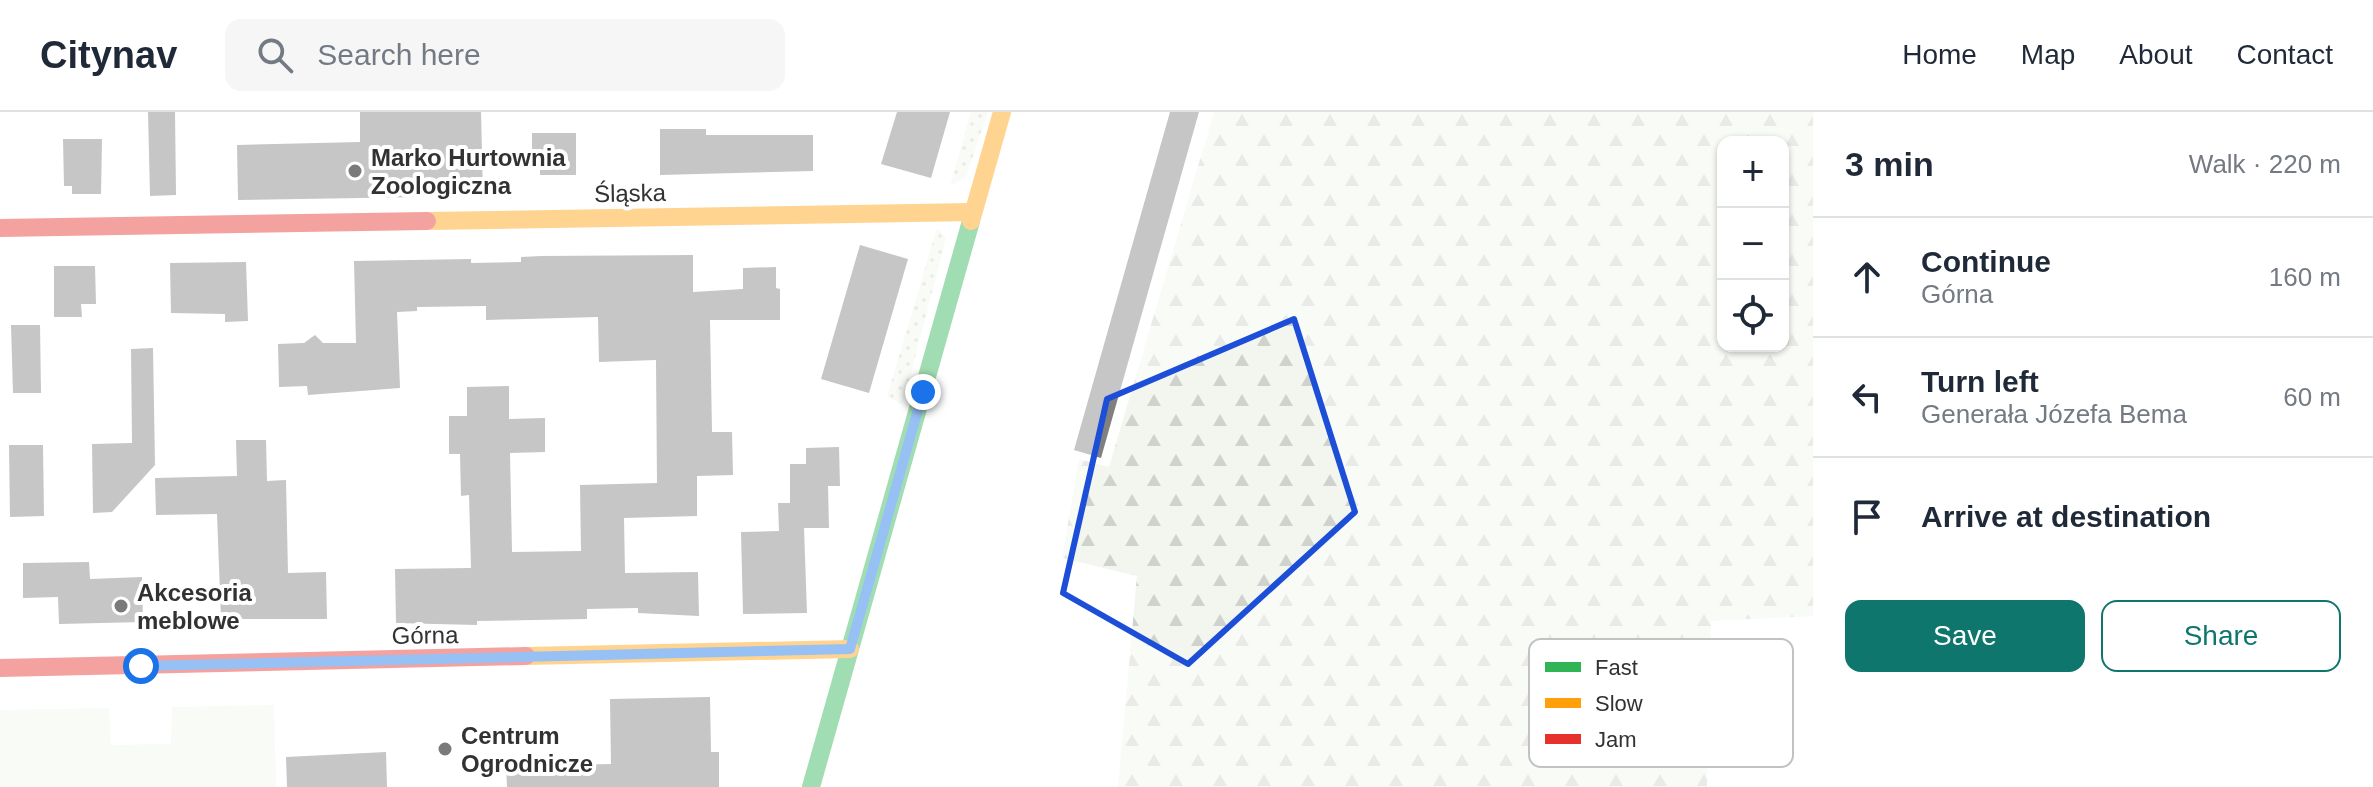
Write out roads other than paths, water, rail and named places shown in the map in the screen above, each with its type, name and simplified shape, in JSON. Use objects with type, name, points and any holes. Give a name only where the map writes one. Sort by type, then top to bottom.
[{"type":"street","points":[[811,787],[1002,112]]},
{"type":"street","name":"Śląska","points":[[0,228],[973,212]]},
{"type":"street","name":"Górna","points":[[0,668],[850,649]]},
{"type":"place","name":"Marko Hurtownia Zoologiczna","points":[[355,171]]},
{"type":"place","name":"Akcesoria meblowe","points":[[121,606]]},
{"type":"place","name":"Centrum Ogrodnicze","points":[[445,749]]}]
